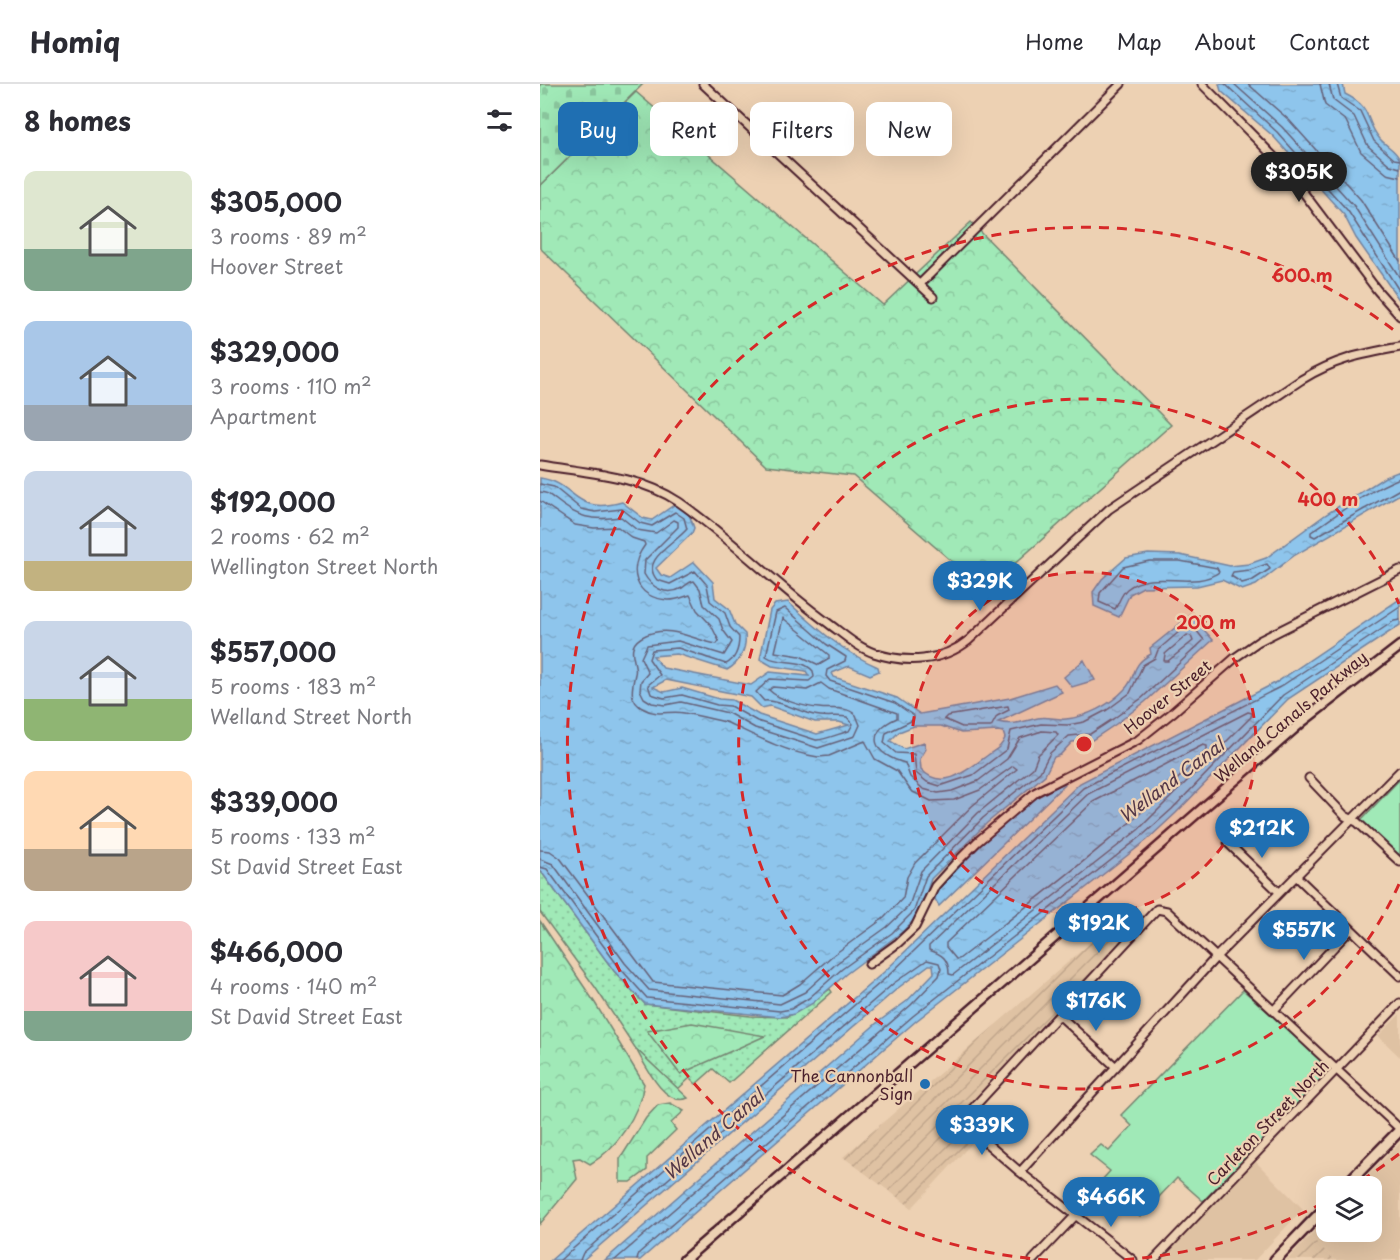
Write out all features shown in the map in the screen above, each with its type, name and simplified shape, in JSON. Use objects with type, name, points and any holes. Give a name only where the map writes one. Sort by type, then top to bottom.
[{"type":"main road","points":[[1355,1176],[1400,1129]]},
{"type":"main road","points":[[1275,1260],[1316,1217]]},
{"type":"street","points":[[703,84],[933,297]]},
{"type":"street","points":[[920,284],[1120,84]]},
{"type":"street","points":[[1202,84],[1285,168],[1377,290],[1400,316]]},
{"type":"street","points":[[540,465],[644,483],[679,502],[815,614],[858,645],[895,659],[931,659],[959,648],[969,640],[1108,508],[1291,386],[1324,366],[1346,357],[1400,347]]},
{"type":"street","name":"Hoover Street","points":[[869,964],[898,944],[915,927],[935,886],[969,849],[1036,792],[1138,740],[1236,657],[1259,641],[1400,570]]},
{"type":"street","name":"Welland Canals Parkway","points":[[684,1260],[1303,721],[1400,646]]},
{"type":"street","points":[[1020,1172],[1217,956],[1400,771]]},
{"type":"street","points":[[1309,778],[1345,816],[1352,818],[1400,862]]},
{"type":"street","points":[[1228,843],[1279,892]]},
{"type":"street","points":[[1296,876],[1400,976]]},
{"type":"street","points":[[1133,1260],[1020,1172],[961,1121],[1157,909],[1167,911],[1217,956],[1400,1129]]},
{"type":"street","points":[[1275,1010],[1351,929]]},
{"type":"street","name":"Carleton Street North","points":[[1154,1260],[1400,1003]]},
{"type":"street","points":[[1060,1016],[1116,1067]]},
{"type":"street","points":[[1033,1260],[1075,1216]]},
{"type":"shaded area","points":[[1104,931],[1117,944],[951,1124],[972,1143],[912,1208],[843,1157]]},
{"type":"shaded area","points":[[1400,1014],[1400,1057],[1378,1036]]},
{"type":"shaded area","points":[[1400,1143],[1400,1260],[1335,1260],[1316,1242],[1382,1242],[1382,1176],[1367,1176]]},
{"type":"shaded area","points":[[1253,1159],[1303,1209],[1255,1260],[1158,1260]]},
{"type":"shaded area","points":[[1316,1229],[1316,1242],[1310,1236]]},
{"type":"shaded area","points":[[1310,1236],[1335,1260],[1287,1260]]},
{"type":"green space","points":[[540,84],[643,84],[625,102],[558,102],[558,156],[570,156],[540,186]]},
{"type":"green space","points":[[636,92],[650,104],[650,156],[710,156],[883,305],[971,222],[1171,425],[985,590],[853,476],[766,466],[540,248],[540,186],[571,156],[638,156],[638,102],[626,102]]},
{"type":"green space","points":[[1400,779],[1400,857],[1361,820]]},
{"type":"green space","points":[[540,870],[614,971],[645,1004],[750,1016],[787,1017],[830,989],[832,992],[729,1083],[713,1069],[696,1084],[690,1078],[678,1089],[636,1049],[595,987],[540,912]]},
{"type":"green space","points":[[540,921],[595,1003],[644,1084],[632,1119],[618,1140],[590,1164],[580,1158],[573,1159],[577,1179],[540,1224]]},
{"type":"green space","points":[[1243,990],[1327,1064],[1327,1075],[1203,1201],[1177,1178],[1140,1217],[1102,1180],[1110,1171],[1090,1155],[1101,1145],[1109,1151],[1132,1126],[1121,1115]]},
{"type":"green space","points":[[692,1023],[765,1036],[680,1074],[647,1031]]},
{"type":"green space","points":[[636,1049],[688,1098],[671,1097],[664,1091],[650,1074]]},
{"type":"green space","points":[[670,1103],[684,1111],[671,1123],[676,1130],[647,1158],[647,1170],[631,1182],[620,1182],[620,1159],[646,1118],[658,1105]]},
{"type":"water","points":[[1219,84],[1343,84],[1345,94],[1360,104],[1375,132],[1400,160],[1400,301],[1356,238],[1344,215],[1273,136],[1221,91]]},
{"type":"water","points":[[1400,471],[1400,494],[1295,555],[1256,585],[1242,590],[1222,580],[1197,586],[1143,587],[1130,594],[1119,617],[1094,606],[1093,592],[1102,579],[1126,558],[1148,554],[1180,555],[1230,566],[1249,564],[1266,558],[1325,515],[1385,477]]},
{"type":"water","points":[[540,478],[562,486],[584,502],[594,505],[622,502],[643,518],[652,520],[674,505],[688,513],[694,528],[692,533],[656,568],[661,575],[670,578],[694,562],[713,582],[715,598],[729,609],[735,624],[745,634],[745,645],[742,655],[727,670],[677,654],[653,656],[663,668],[751,685],[770,672],[809,676],[806,671],[772,666],[760,659],[770,610],[775,604],[788,602],[830,639],[878,667],[879,671],[870,675],[849,666],[832,673],[834,677],[897,698],[920,714],[1010,698],[1055,684],[1062,692],[998,722],[1014,723],[1041,718],[1074,718],[1105,705],[1128,685],[1136,667],[1151,654],[1150,648],[1191,615],[1213,640],[1145,702],[1116,724],[1092,740],[1072,742],[1060,755],[1054,757],[1045,775],[987,823],[931,879],[919,915],[902,932],[846,974],[813,1003],[794,1014],[781,1017],[645,1004],[614,971],[540,870]],"holes":[[[666,680],[751,697],[762,708],[770,706],[815,722],[839,722],[849,725],[817,734],[759,715],[732,700],[719,699],[682,688],[664,692],[653,687]],[[914,726],[941,726],[961,733],[998,731],[1003,732],[1005,738],[998,748],[964,772],[946,779],[938,779],[929,776],[921,769],[920,759],[926,749],[924,742],[904,749],[890,741],[899,732]]]},
{"type":"water","name":"Welland Canal","points":[[1400,599],[1400,625],[1288,699],[1147,840],[916,1021],[640,1260],[605,1260],[878,1022],[907,1001],[934,973],[933,965],[929,965],[898,988],[583,1260],[551,1260],[884,972],[1080,783],[1277,682]]},
{"type":"water","points":[[1084,660],[1095,680],[1072,687],[1064,677]]},
{"type":"water","points":[[1064,783],[939,906],[935,899],[937,890],[980,845],[1028,803]]},
{"type":"place","name":"The Cannonball Sign","points":[[925,1084]]}]
